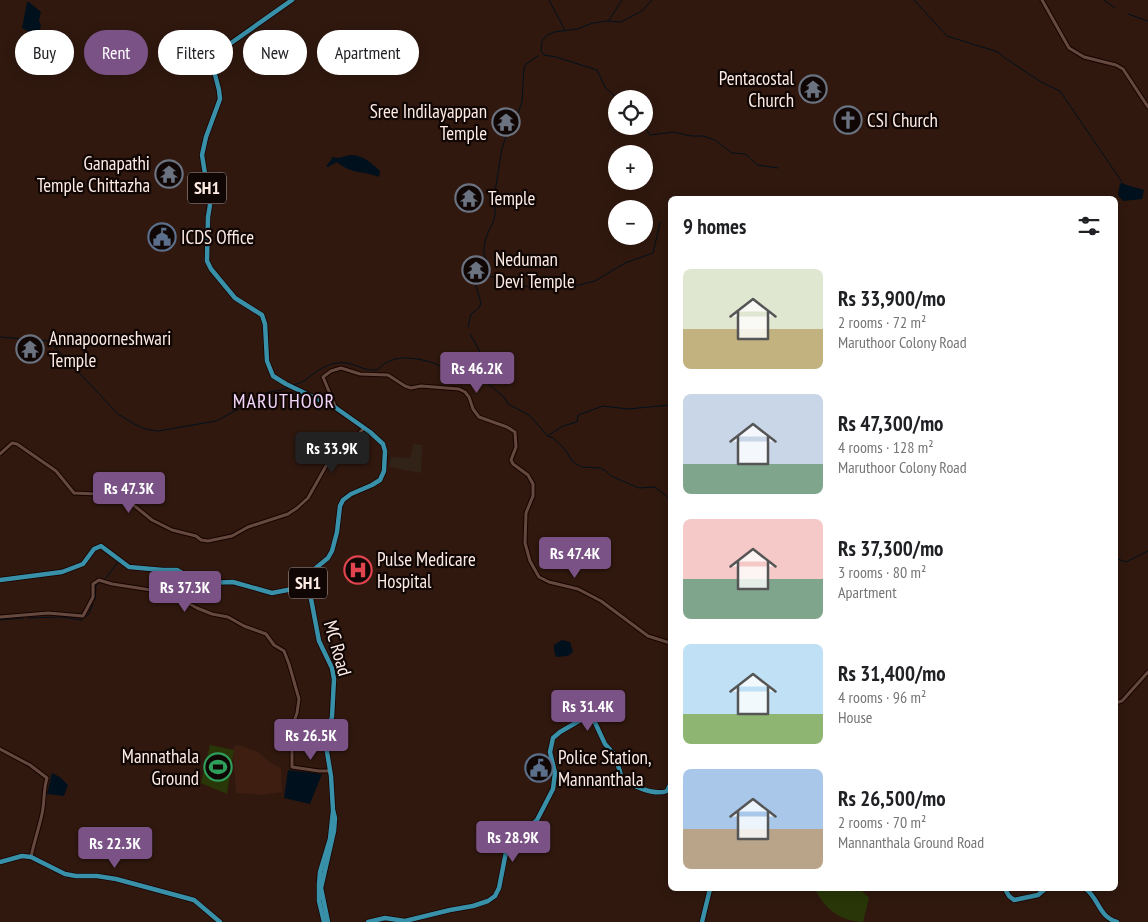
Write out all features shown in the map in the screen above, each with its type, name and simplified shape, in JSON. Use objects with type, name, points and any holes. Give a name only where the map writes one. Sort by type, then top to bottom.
[{"type":"main road","name":"SH1","points":[[292,0],[224,48],[215,59],[213,67],[220,99],[206,137],[202,155],[210,205],[206,261],[235,298],[262,315],[265,324],[269,367],[274,376],[286,384],[336,408],[378,439],[386,451],[386,461],[382,477],[372,486],[350,494],[343,500],[340,506],[337,532],[332,551],[328,558],[311,572],[308,586]]},
{"type":"main road","points":[[0,580],[62,572],[83,564],[94,549],[102,546],[129,567],[177,570],[206,583],[234,582],[274,593],[308,586]]},
{"type":"main road","name":"MC Road","points":[[308,586],[319,641],[332,668],[334,679],[332,717],[325,740],[335,818],[334,831],[321,888],[328,922]]},
{"type":"main road","points":[[368,922],[385,918],[405,921],[473,906],[488,901],[495,896],[499,888],[507,847],[537,820],[554,789],[555,773],[550,752],[553,738],[591,714],[605,744],[615,755],[622,779],[629,784],[657,793],[666,791],[668,788]]},
{"type":"main road","name":"MC Road","points":[[324,922],[319,902],[319,884],[320,872],[330,839],[333,810]]},
{"type":"main road","points":[[0,862],[22,856],[31,857],[66,874],[116,879],[194,900],[220,922]]},
{"type":"main road","points":[[702,922],[710,891]]},
{"type":"main road","points":[[1006,891],[1008,896],[1014,900],[1020,900],[1038,895],[1043,891]]},
{"type":"main road","points":[[1088,891],[1094,897],[1104,916],[1117,922]]},
{"type":"street","points":[[1042,0],[1069,48],[1084,57],[1116,65],[1123,69],[1148,107]]},
{"type":"street","points":[[336,408],[323,377],[331,371],[341,368],[360,374],[388,375],[411,388],[432,386],[459,389],[465,392],[479,417],[507,426],[515,432],[516,447],[511,460],[512,464],[528,475],[533,486],[534,496],[526,513],[525,543],[530,561],[539,577],[550,582],[578,589],[601,601],[648,636],[668,642]]},
{"type":"street","points":[[0,454],[12,443],[17,444],[56,471],[74,492],[121,495],[152,520],[172,530],[208,541],[232,536],[248,527],[288,514],[298,508],[308,498],[337,447],[340,444],[353,440],[364,428]]},
{"type":"street","points":[[0,618],[48,613],[83,616],[93,597],[93,584],[103,580],[112,584],[164,592],[197,608],[212,614],[228,617],[244,626],[266,634],[274,645],[284,651],[298,699],[297,713],[292,728],[292,767],[330,771]]},
{"type":"street","points":[[1118,702],[1122,701],[1148,672]]},
{"type":"street","points":[[0,749],[30,765],[47,778],[43,790],[42,814],[31,857]]},
{"type":"shaded area","points":[[413,444],[422,445],[421,473],[389,467],[391,457],[410,458]]},
{"type":"shaded area","points":[[235,745],[258,752],[271,763],[281,768],[282,792],[261,795],[236,793],[233,751]]},
{"type":"green space","name":"Mannathala Ground","points":[[210,745],[234,750],[227,794],[201,783]]},
{"type":"green space","points":[[816,891],[862,891],[869,898],[863,922],[847,919],[834,913]]},
{"type":"water","points":[[27,2],[29,2],[41,12],[39,20],[41,26],[40,30],[26,30],[22,28]]},
{"type":"water","points":[[350,155],[359,156],[370,162],[380,171],[379,177],[352,171],[337,162],[328,167],[326,166],[332,159],[331,157],[338,158]]},
{"type":"water","points":[[1120,183],[1144,190],[1142,199],[1123,201],[1118,195]]},
{"type":"water","points":[[562,640],[570,642],[573,652],[568,656],[556,657],[554,645]]},
{"type":"water","points":[[288,770],[322,774],[310,804],[284,798]]},
{"type":"water","points":[[52,773],[60,777],[68,785],[64,796],[47,794]]},
{"type":"waterway","points":[[549,0],[565,30]]},
{"type":"waterway","points":[[609,20],[622,0]]},
{"type":"waterway","points":[[608,90],[597,70],[544,55],[541,51],[542,41],[546,36],[554,32],[577,29],[593,23],[621,22],[642,11],[652,0]]},
{"type":"waterway","points":[[914,0],[947,36],[998,52],[1041,82],[1060,91],[1124,185]]},
{"type":"waterway","points":[[1104,0],[1115,8]]},
{"type":"waterway","points":[[1128,14],[1148,21]]},
{"type":"waterway","points":[[495,192],[502,148],[522,102],[524,68],[526,64],[538,56]]},
{"type":"waterway","points":[[653,135],[674,132],[691,136],[703,136],[715,140],[732,153],[745,154],[749,157]]},
{"type":"waterway","points":[[751,159],[757,165],[778,168]]},
{"type":"waterway","points":[[468,327],[471,314],[479,308],[481,303],[475,282],[490,267],[485,256],[484,244],[495,217],[495,202]]},
{"type":"waterway","points":[[482,274],[536,289],[574,286],[595,281],[625,263],[653,253],[660,223]]},
{"type":"waterway","points":[[293,385],[303,382],[324,368],[334,364],[346,363],[368,370],[377,370],[386,362],[400,358],[419,359],[443,368],[473,371],[475,361],[481,360],[483,357],[470,334]]},
{"type":"waterway","points":[[0,337],[49,341],[118,414],[145,429],[158,431],[216,421],[265,393],[289,387]]},
{"type":"waterway","points":[[473,371],[504,397],[508,404],[529,415],[548,436],[564,448],[573,462],[582,467],[600,468],[611,476],[639,488],[655,487],[668,497]]},
{"type":"waterway","points":[[549,435],[563,426],[577,422],[578,415],[603,406],[628,409],[668,405]]},
{"type":"waterway","points":[[1118,559],[1126,562],[1148,551]]},
{"type":"waterway","points":[[106,578],[118,562]]},
{"type":"waterway","points":[[95,600],[96,585],[100,582]]},
{"type":"waterway","points":[[28,618],[62,617],[81,620],[89,614],[93,604]]},
{"type":"waterway","points":[[0,620],[23,618]]},
{"type":"waterway","points":[[21,761],[45,779]]},
{"type":"place","name":"Pentacostal Church","points":[[813,89]]},
{"type":"place","name":"CSI Church","points":[[848,120]]},
{"type":"place","name":"Sree Indilayappan Temple","points":[[506,122]]},
{"type":"place","name":"Ganapathi Temple Chittazha","points":[[169,174]]},
{"type":"place","name":"Temple","points":[[469,198]]},
{"type":"place","name":"ICDS Office","points":[[162,237]]},
{"type":"place","name":"Neduman Devi Temple","points":[[476,270]]},
{"type":"place","name":"Annapoorneshwari Temple","points":[[30,349]]},
{"type":"place","name":"Pulse Medicare Hospital","points":[[358,570]]},
{"type":"place","name":"Mannathala Ground","points":[[218,767]]},
{"type":"place","name":"Police Station, Mannanthala","points":[[539,768]]},
{"type":"district","name":"MARUTHOOR","points":[[284,401]]}]
